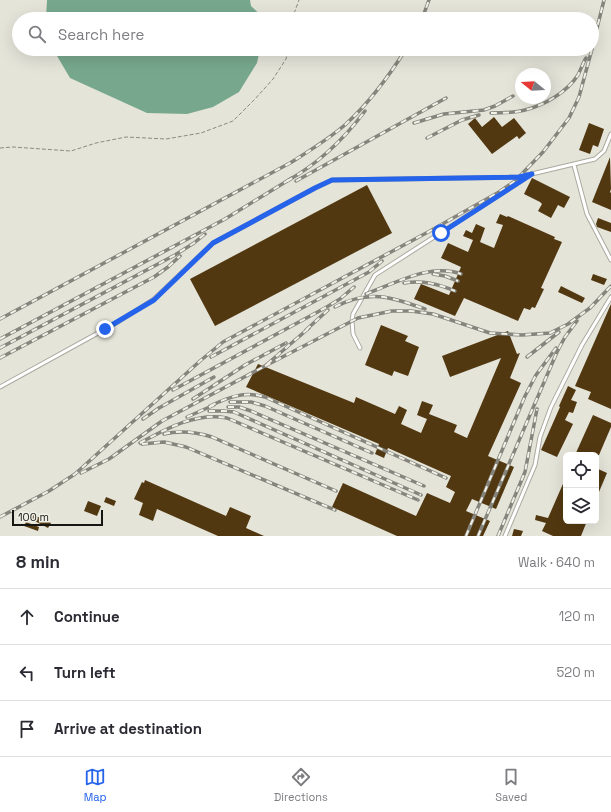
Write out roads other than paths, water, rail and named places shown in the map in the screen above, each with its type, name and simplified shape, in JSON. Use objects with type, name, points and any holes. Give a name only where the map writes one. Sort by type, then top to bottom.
[{"type":"lane","points":[[0,386],[118,322],[154,300],[213,243],[332,180],[519,177],[594,159],[604,151],[611,134]]},
{"type":"lane","points":[[574,165],[587,214],[611,260]]},
{"type":"lane","points":[[360,348],[353,334],[353,314],[375,275],[532,174]]},
{"type":"lane","points":[[505,536],[534,465],[540,437],[551,407],[582,344],[611,297]]},
{"type":"railway","points":[[425,12],[429,0]]},
{"type":"railway","points":[[599,20],[604,0]]},
{"type":"railway","points":[[0,319],[290,163],[319,145],[346,124],[363,107],[386,79],[401,56]]},
{"type":"railway","points":[[0,517],[49,491],[75,474],[223,342],[430,231],[499,192],[515,181],[543,152],[569,118],[579,97],[590,56]]},
{"type":"railway","points":[[491,113],[521,111],[533,108],[555,97],[568,87],[578,75],[586,58]]},
{"type":"railway","points":[[414,123],[444,114],[484,110],[513,96]]},
{"type":"railway","points":[[296,181],[446,98]]},
{"type":"railway","points":[[287,181],[320,159],[339,141],[365,111]]},
{"type":"railway","points":[[427,138],[462,120],[479,115]]},
{"type":"railway","points":[[0,339],[225,219],[292,178]]},
{"type":"railway","points":[[0,348],[175,255],[205,234]]},
{"type":"railway","points":[[0,358],[154,277],[180,256]]},
{"type":"railway","points":[[211,357],[369,272],[382,261]]},
{"type":"railway","points":[[366,294],[401,280],[425,273],[449,271],[461,274]]},
{"type":"railway","points":[[433,274],[445,276],[458,281]]},
{"type":"railway","points":[[404,283],[430,283],[455,291]]},
{"type":"railway","points":[[265,366],[358,318],[392,311],[411,311],[433,314],[490,333],[522,335],[550,333],[568,324],[590,308],[611,286]]},
{"type":"railway","points":[[173,390],[325,308],[340,299],[354,287]]},
{"type":"railway","points":[[335,307],[347,301],[359,298],[380,297],[391,298],[425,309]]},
{"type":"railway","points":[[306,330],[328,310]]},
{"type":"railway","points":[[478,536],[557,352],[565,337],[577,321]]},
{"type":"railway","points":[[81,473],[109,459],[162,421],[265,366],[309,328]]},
{"type":"railway","points":[[527,357],[559,332]]},
{"type":"railway","points":[[193,399],[245,365],[286,343]]},
{"type":"railway","points":[[466,536],[525,396],[536,375],[556,348]]},
{"type":"railway","points":[[143,419],[159,408],[214,377]]},
{"type":"railway","points":[[210,406],[224,400],[243,395],[257,395],[265,397],[446,478]]},
{"type":"railway","points":[[230,402],[251,402],[265,406],[372,453]]},
{"type":"railway","points":[[187,417],[214,405]]},
{"type":"railway","points":[[228,407],[239,407],[251,411],[424,486]]},
{"type":"railway","points":[[498,536],[525,472],[537,409]]},
{"type":"railway","points":[[209,411],[234,412],[421,495]]},
{"type":"railway","points":[[140,443],[160,432],[182,423],[204,417],[227,418],[418,500]]},
{"type":"railway","points":[[164,434],[188,432],[212,437],[336,491]]},
{"type":"railway","points":[[142,444],[164,442],[186,447],[335,510]]}]
